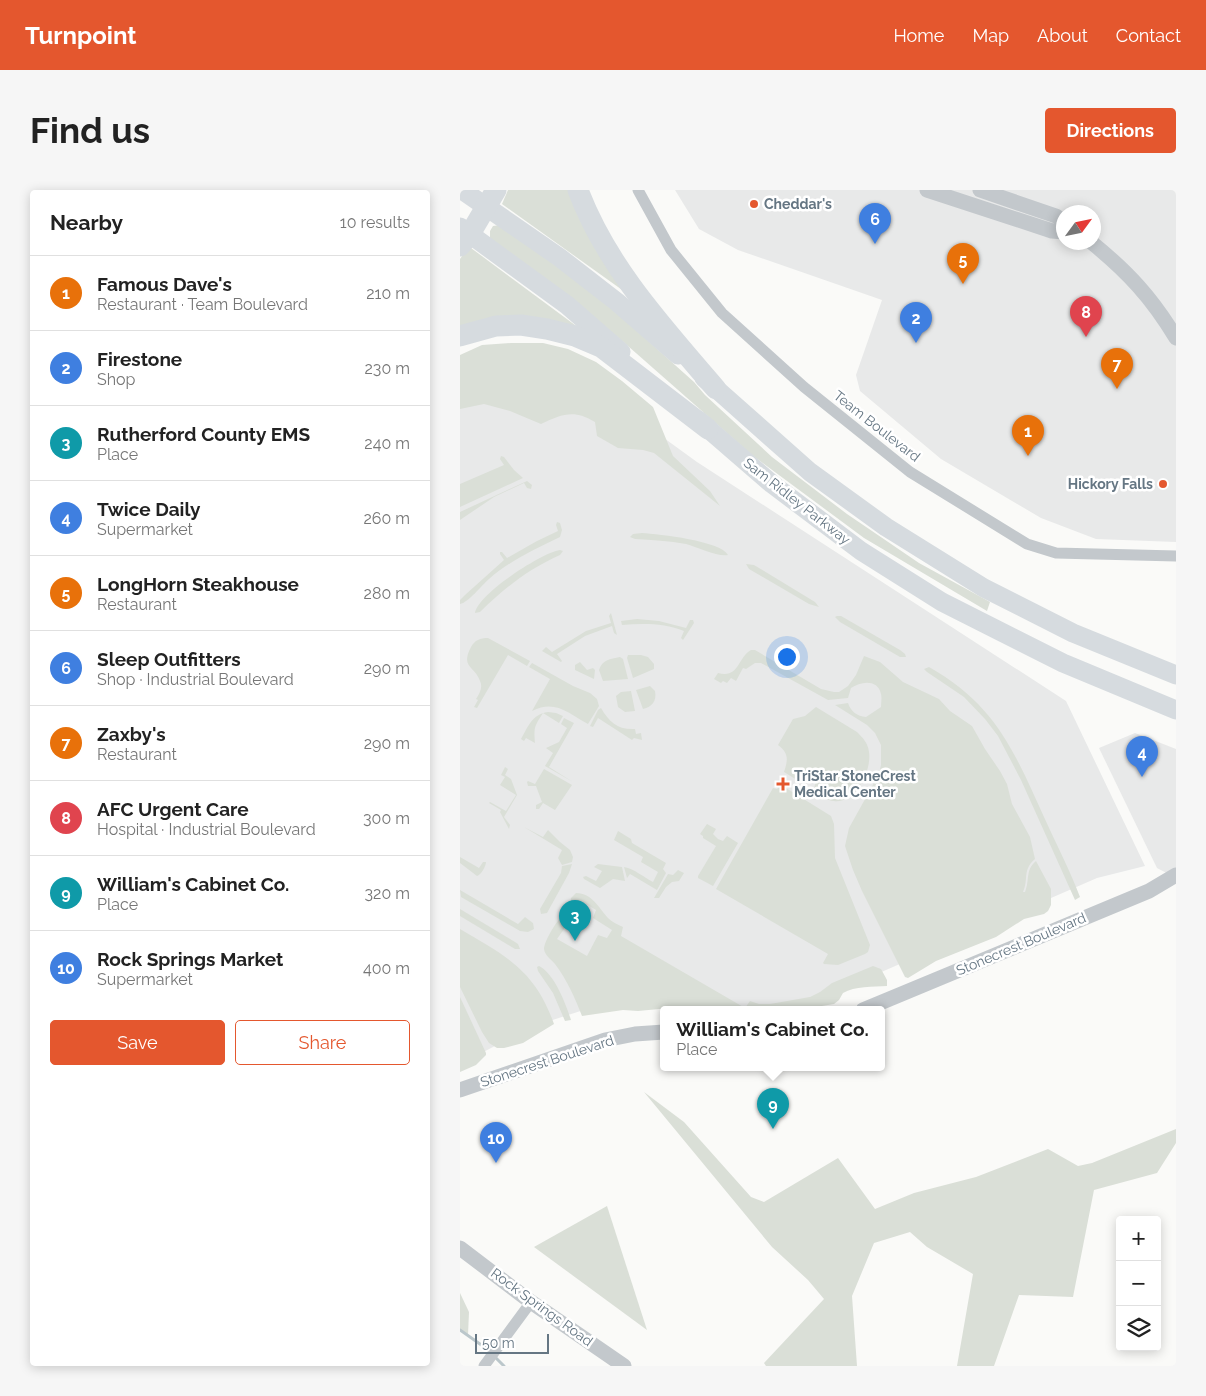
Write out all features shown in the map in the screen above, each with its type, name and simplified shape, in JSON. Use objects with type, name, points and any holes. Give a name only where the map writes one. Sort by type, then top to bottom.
[{"type":"highway","points":[[578,190],[594,228],[615,263],[653,316],[716,389]]},
{"type":"highway","points":[[463,236],[491,198]]},
{"type":"highway","points":[[460,336],[496,326],[520,325],[575,336],[601,347],[708,429]]},
{"type":"main road","points":[[462,190],[491,198],[559,257],[613,299],[810,472],[886,527],[984,588],[1073,633],[1176,675]]},
{"type":"main road","name":"Sam Ridley Parkway","points":[[463,236],[567,305],[772,484],[861,551],[942,602],[1063,664],[1176,710]]},
{"type":"street","name":"Team Boulevard","points":[[638,190],[671,250],[722,313],[804,387],[910,472],[1027,544],[1056,554],[1176,556]]},
{"type":"street","points":[[927,190],[1056,231]]},
{"type":"street","points":[[980,190],[1056,216]]},
{"type":"street","points":[[1101,250],[1121,267],[1147,295],[1176,338]]},
{"type":"street","name":"Stonecrest Boulevard","points":[[874,1006],[1175,880]]},
{"type":"street","name":"Stonecrest Boulevard","points":[[460,1090],[605,1040],[635,1034],[660,1032]]},
{"type":"street","name":"Rock Springs Road","points":[[460,1248],[531,1302],[624,1366]]},
{"type":"street","points":[[484,1366],[531,1302]]},
{"type":"shaded area","points":[[508,190],[572,190],[625,292],[502,204]]},
{"type":"shaded area","points":[[675,190],[1176,190],[1176,542],[1096,539],[1041,518],[941,459],[860,391],[856,375],[882,300],[738,250],[699,229]]},
{"type":"shaded area","points":[[500,225],[599,297],[694,382],[705,395],[772,457],[847,514],[919,563],[990,602],[987,611],[864,538],[752,455],[620,339],[490,238],[490,231],[493,226]]},
{"type":"shaded area","points":[[471,248],[579,328],[460,333],[460,259],[467,249]]},
{"type":"shaded area","points":[[543,343],[568,349],[596,362],[622,381],[653,407],[673,456],[710,491],[720,506],[654,453],[618,448],[597,436],[595,422],[581,415],[568,414],[541,424],[510,411],[484,404],[460,409],[460,355],[482,345]]},
{"type":"shaded area","name":"TriStar StoneCrest Medical Center","points":[[460,366],[570,370],[697,462],[1066,701],[1145,866],[1097,878],[808,1004],[791,1006],[660,1006],[660,1008],[596,1006],[534,1026],[460,1064]]},
{"type":"shaded area","points":[[501,456],[523,478],[460,507],[460,484],[504,465],[500,459]]},
{"type":"shaded area","points":[[527,481],[532,485],[531,489],[527,488],[524,483],[494,497],[460,520],[460,512]]},
{"type":"shaded area","points":[[557,522],[560,523],[562,530],[560,537],[523,555],[506,566],[489,579],[467,601],[460,604],[460,600],[465,595],[504,560],[500,552],[507,558],[558,531]]},
{"type":"shaded area","points":[[642,533],[702,542],[723,550],[728,555],[713,553],[686,544],[630,537],[633,534]]},
{"type":"shaded area","points":[[560,550],[563,551],[560,555],[527,573],[480,612],[475,613],[487,596],[511,576],[539,558]]},
{"type":"shaded area","points":[[746,564],[754,565],[815,602],[819,607],[809,604],[749,569]]},
{"type":"shaded area","points":[[611,613],[617,635],[614,633],[612,626],[585,636],[557,654],[561,662],[542,651],[546,647],[552,652],[586,631],[611,623],[609,616]]},
{"type":"shaded area","points":[[841,616],[900,650],[906,657],[900,657],[840,622],[835,617]]},
{"type":"shaded area","points":[[637,619],[659,621],[686,628],[690,620],[693,620],[694,623],[683,640],[681,638],[684,631],[669,626],[646,624],[622,625],[621,621]]},
{"type":"shaded area","points":[[488,638],[530,661],[527,666],[508,655],[477,708],[474,707],[481,690],[481,683],[467,659],[471,647],[476,641]]},
{"type":"shaded area","points":[[751,650],[755,650],[821,689],[834,692],[839,692],[848,686],[856,675],[864,656],[880,662],[903,682],[939,699],[950,711],[972,726],[1007,784],[1012,804],[1030,837],[1035,859],[1028,867],[1023,892],[1025,892],[1030,868],[1036,861],[1051,889],[1051,905],[1048,911],[1044,914],[1024,919],[996,937],[936,961],[908,978],[905,977],[862,891],[845,846],[849,828],[879,774],[881,745],[875,733],[867,725],[835,705],[848,703],[855,713],[866,717],[881,707],[879,689],[869,683],[859,684],[851,688],[848,698],[828,700],[761,663],[755,663],[746,669],[743,668],[736,681],[731,678],[727,683],[723,681],[721,683],[714,679],[718,673],[725,674],[734,670]]},
{"type":"shaded area","points":[[628,655],[648,657],[654,664],[654,669],[633,678],[627,658]]},
{"type":"shaded area","points":[[620,657],[623,659],[628,679],[603,681],[599,670],[602,664],[610,659]]},
{"type":"shaded area","points":[[580,662],[587,670],[593,668],[595,670],[594,679],[575,670],[575,665]]},
{"type":"shaded area","points":[[532,663],[573,686],[590,693],[597,699],[599,706],[588,724],[568,712],[555,707],[548,706],[532,711],[550,679],[529,667]]},
{"type":"shaded area","points":[[929,667],[971,697],[1000,732],[1023,771],[1080,897],[1075,900],[1021,780],[998,736],[964,697],[924,669]]},
{"type":"shaded area","points":[[650,686],[655,691],[654,701],[649,707],[643,709],[636,690]]},
{"type":"shaded area","points":[[631,691],[635,711],[625,712],[618,707],[616,696],[621,692]]},
{"type":"shaded area","points":[[816,707],[857,732],[865,741],[868,749],[869,760],[865,777],[855,792],[842,801],[829,800],[813,791],[816,782],[802,774],[797,780],[784,772],[787,757],[778,745],[793,719],[805,716]]},
{"type":"shaded area","points":[[601,708],[615,724],[624,728],[635,729],[636,734],[641,733],[642,740],[634,738],[632,740],[598,718],[593,727],[590,726],[598,710]]},
{"type":"shaded area","points":[[543,713],[535,727],[535,743],[526,738],[524,741],[521,739],[534,718]]},
{"type":"shaded area","points":[[543,713],[556,713],[563,716],[559,723]]},
{"type":"shaded area","points":[[564,718],[574,723],[549,767],[573,782],[545,766],[553,753],[546,748],[559,742],[567,728],[561,724]]},
{"type":"shaded area","points":[[1135,733],[1176,749],[1176,878],[1157,868],[1099,748]]},
{"type":"shaded area","points":[[505,767],[508,769],[505,775],[511,779],[517,795],[504,817],[510,825],[509,829],[500,812],[501,810],[489,803],[506,811],[516,795],[500,785],[505,777],[501,775]]},
{"type":"shaded area","points":[[544,769],[572,785],[555,810],[543,803],[539,809],[536,809],[536,805],[542,802],[536,786],[528,786],[528,781],[535,784]]},
{"type":"shaded area","points":[[781,785],[831,816],[834,824],[835,858],[870,945],[868,952],[865,954],[838,965],[824,964],[828,954],[716,889],[773,788],[777,789]]},
{"type":"shaded area","points":[[707,824],[716,829],[713,834],[718,839],[723,841],[727,836],[738,843],[713,886],[698,878],[716,846],[700,834]]},
{"type":"shaded area","points":[[524,827],[543,837],[548,830],[570,850],[573,857],[572,862],[562,865],[558,858],[562,850]]},
{"type":"shaded area","points":[[618,831],[631,839],[632,843],[666,863],[663,869],[666,873],[657,890],[630,874],[627,878],[624,867],[635,871],[653,882],[658,872],[641,862],[643,857],[614,840]]},
{"type":"shaded area","points":[[460,857],[479,868],[483,862],[486,862],[486,864],[482,872],[477,876],[460,863]]},
{"type":"shaded area","points":[[572,864],[547,913],[541,914],[540,909],[561,873],[562,866]]},
{"type":"shaded area","points":[[598,864],[622,867],[625,881],[613,879],[600,888],[584,879],[583,877],[586,876],[596,881],[602,871],[594,867]]},
{"type":"shaded area","points":[[678,870],[684,873],[679,881],[672,882],[666,887],[659,898],[654,898],[668,874],[673,875]]},
{"type":"shaded area","points":[[460,890],[518,924],[525,917],[533,923],[534,929],[528,932],[520,931],[461,897]]},
{"type":"shaded area","points":[[576,893],[591,898],[610,919],[623,927],[621,936],[742,1006],[660,1006],[660,1009],[623,1010],[582,1016],[567,983],[555,964],[547,956],[544,949],[546,941],[563,916],[568,917],[569,922],[557,939],[587,956],[598,935],[607,938],[612,930],[593,918],[596,910],[581,901],[576,908],[571,904],[571,898]]},
{"type":"shaded area","points":[[460,909],[518,944],[520,949],[515,949],[460,916]]},
{"type":"shaded area","points":[[460,929],[505,957],[528,977],[538,990],[554,1024],[523,1043],[497,1048],[489,1043],[460,987]]},
{"type":"shaded area","points":[[539,966],[550,975],[563,998],[571,1020],[565,1021],[553,993],[538,971],[537,967]]},
{"type":"shaded area","points":[[873,966],[881,969],[887,980],[887,986],[853,989],[843,993],[834,1004],[822,1006],[746,1006],[750,1001],[759,1004],[770,1004],[810,997],[832,983]]},
{"type":"shaded area","points":[[460,997],[486,1055],[476,1065],[460,1072]]},
{"type":"shaded area","points":[[644,1092],[684,1122],[751,1197],[764,1202],[838,1158],[875,1209],[914,1193],[976,1177],[1048,1149],[1078,1166],[1092,1163],[1176,1129],[1176,1143],[1157,1173],[1094,1190],[1073,1297],[1019,1295],[994,1366],[957,1366],[973,1274],[927,1247],[910,1232],[874,1243],[852,1296],[857,1366],[766,1366],[764,1363],[824,1299],[808,1280],[772,1247]]},
{"type":"shaded area","points":[[607,1206],[647,1330],[534,1247]]},
{"type":"shaded area","points":[[460,1293],[469,1312],[468,1335],[460,1330]]},
{"type":"waterway","points":[[460,1330],[487,1349],[504,1366]]},
{"type":"place","name":"Cheddar's","points":[[754,204]]},
{"type":"place","name":"Sleep Outfitters","points":[[875,244]]},
{"type":"place","name":"LongHorn Steakhouse","points":[[963,284]]},
{"type":"place","name":"AFC Urgent Care","points":[[1086,337]]},
{"type":"place","name":"Firestone","points":[[916,343]]},
{"type":"place","name":"Zaxby's","points":[[1117,389]]},
{"type":"place","name":"Famous Dave's","points":[[1028,456]]},
{"type":"place","name":"Hickory Falls","points":[[1163,484]]},
{"type":"place","name":"Twice Daily","points":[[1142,777]]},
{"type":"place","name":"TriStar StoneCrest Medical Center","points":[[783,784]]},
{"type":"place","name":"Rutherford County EMS","points":[[575,941]]},
{"type":"place","name":"William's Cabinet Co.","points":[[773,1129]]},
{"type":"place","name":"Rock Springs Market","points":[[496,1163]]}]
